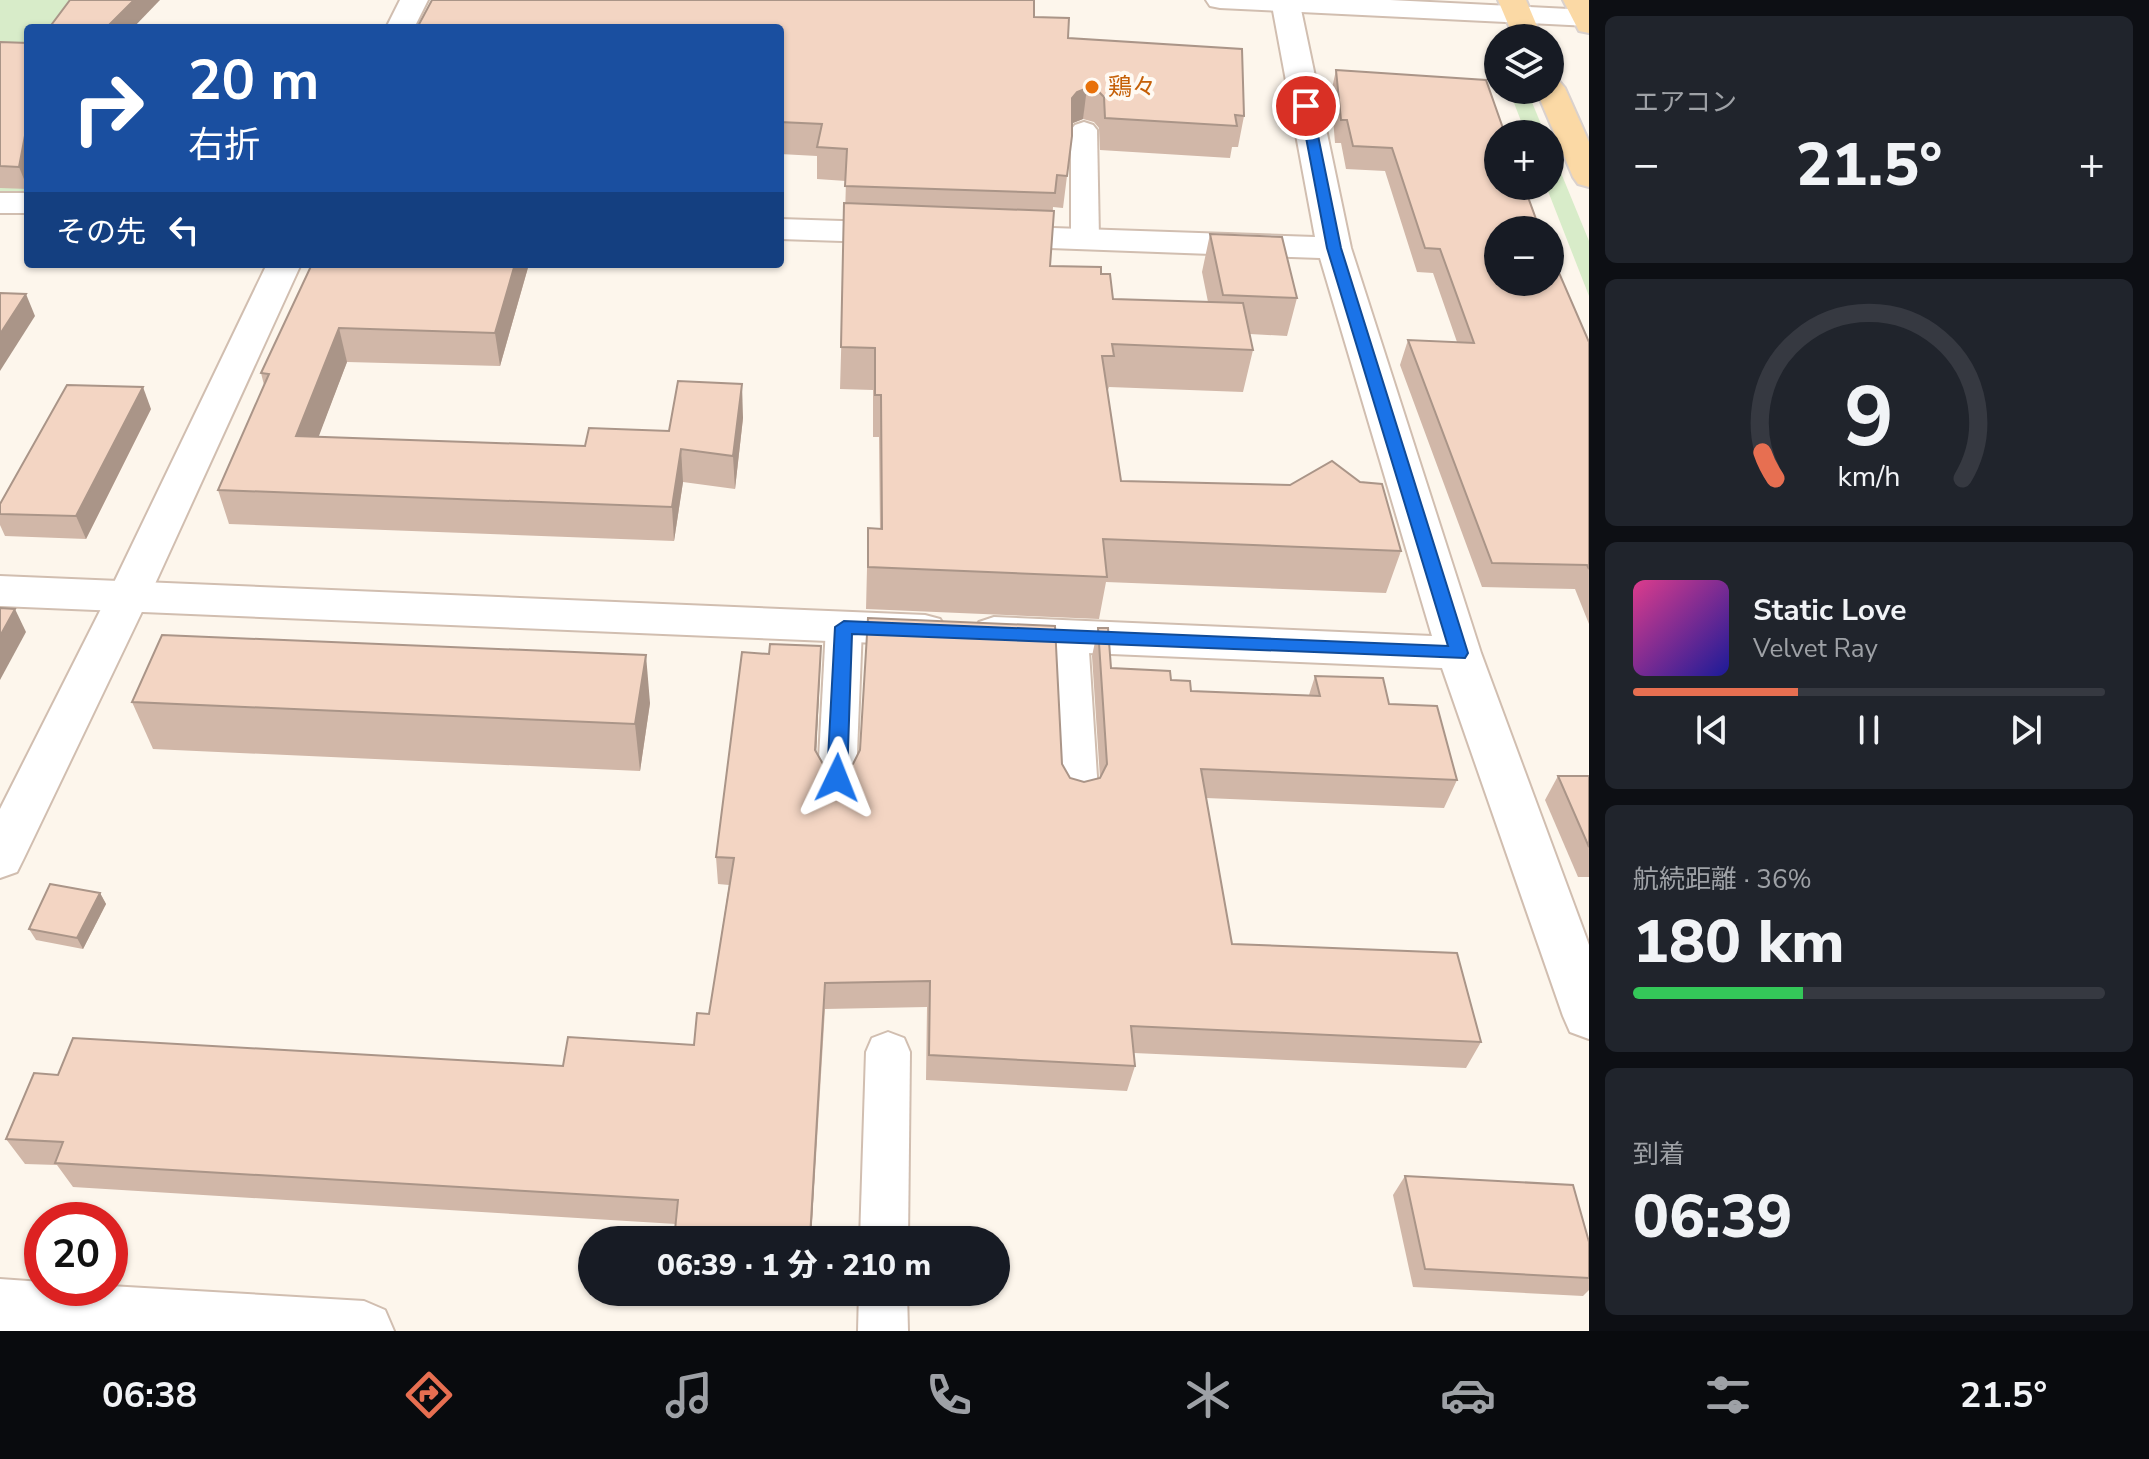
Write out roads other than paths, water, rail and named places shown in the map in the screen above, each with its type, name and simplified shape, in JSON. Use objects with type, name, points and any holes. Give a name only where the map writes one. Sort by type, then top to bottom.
[{"type":"main road","points":[[1557,104],[1589,177]]},
{"type":"street","points":[[402,24],[414,0]]},
{"type":"street","points":[[1220,0],[1519,18],[1585,15]]},
{"type":"street","points":[[1285,2],[1334,248],[1459,653],[1589,1016]]},
{"type":"street","points":[[0,203],[24,203]]},
{"type":"street","points":[[784,229],[1334,248]]},
{"type":"street","points":[[0,858],[128,597],[282,268]]},
{"type":"street","points":[[0,591],[1459,653]]},
{"type":"street","points":[[0,1309],[364,1331]]},
{"type":"lane","points":[[1084,130],[1085,239]]},
{"type":"lane","points":[[837,778],[844,627]]},
{"type":"lane","points":[[1070,636],[1079,792]]},
{"type":"lane","points":[[884,1226],[888,1052]]},
{"type":"lane","points":[[883,1306],[883,1331]]},
{"type":"place","name":"鶏々","points":[[1092,87]]}]
